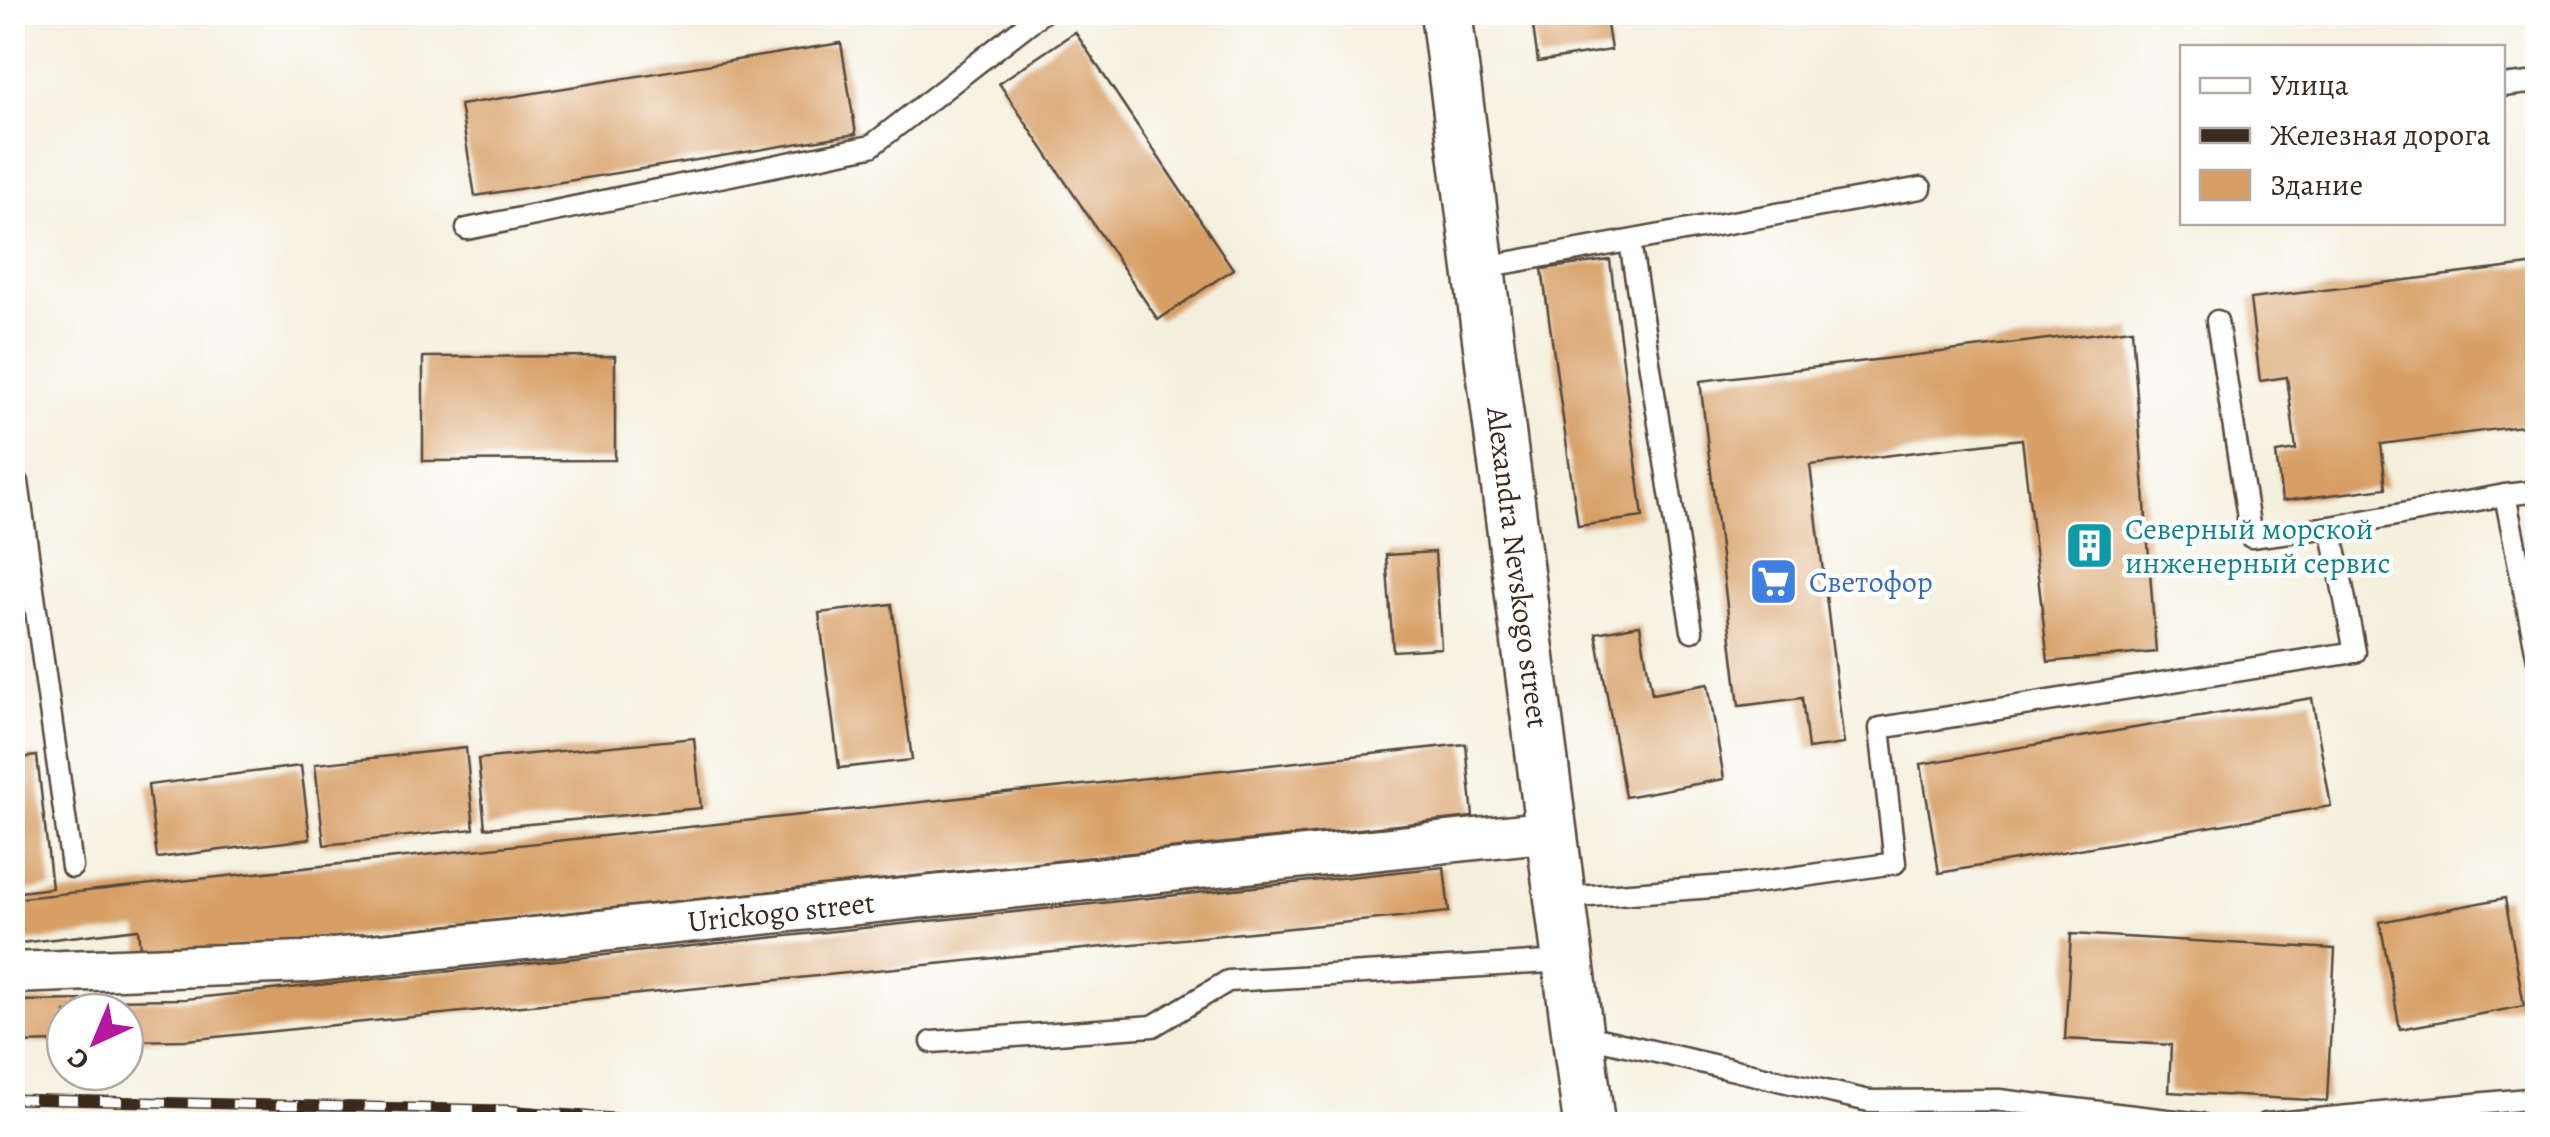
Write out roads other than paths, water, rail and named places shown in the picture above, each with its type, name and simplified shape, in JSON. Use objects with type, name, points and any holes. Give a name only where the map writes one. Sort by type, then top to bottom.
[{"type":"street","name":"Alexandra Nevskogo street","points":[[1446,12],[1589,1124]]},
{"type":"street","name":"Urickogo street","points":[[12,972],[305,962],[1552,832]]},
{"type":"lane","points":[[467,230],[871,146],[1043,12]]},
{"type":"lane","points":[[2505,86],[2538,82]]},
{"type":"lane","points":[[1479,268],[1922,188]]},
{"type":"lane","points":[[1630,242],[1692,631]]},
{"type":"lane","points":[[2216,321],[2250,538],[2331,528],[2538,491]]},
{"type":"lane","points":[[12,482],[18,482],[72,867]]},
{"type":"lane","points":[[2505,495],[2538,660]]},
{"type":"lane","points":[[1562,898],[1742,885],[1894,863],[1880,728],[2355,652],[2331,528]]},
{"type":"lane","points":[[932,1042],[1153,1026],[1228,981],[1568,961]]},
{"type":"lane","points":[[1578,1034],[1869,1101],[1999,1100],[2200,1124]]},
{"type":"lane","points":[[2266,1124],[2538,1098]]},
{"type":"railway","points":[[12,1099],[506,1110],[693,1124]]},
{"type":"place","name":"Северный морской инженерный сервис","points":[[2090,546]]},
{"type":"place","name":"Светофор","points":[[1774,582]]}]
